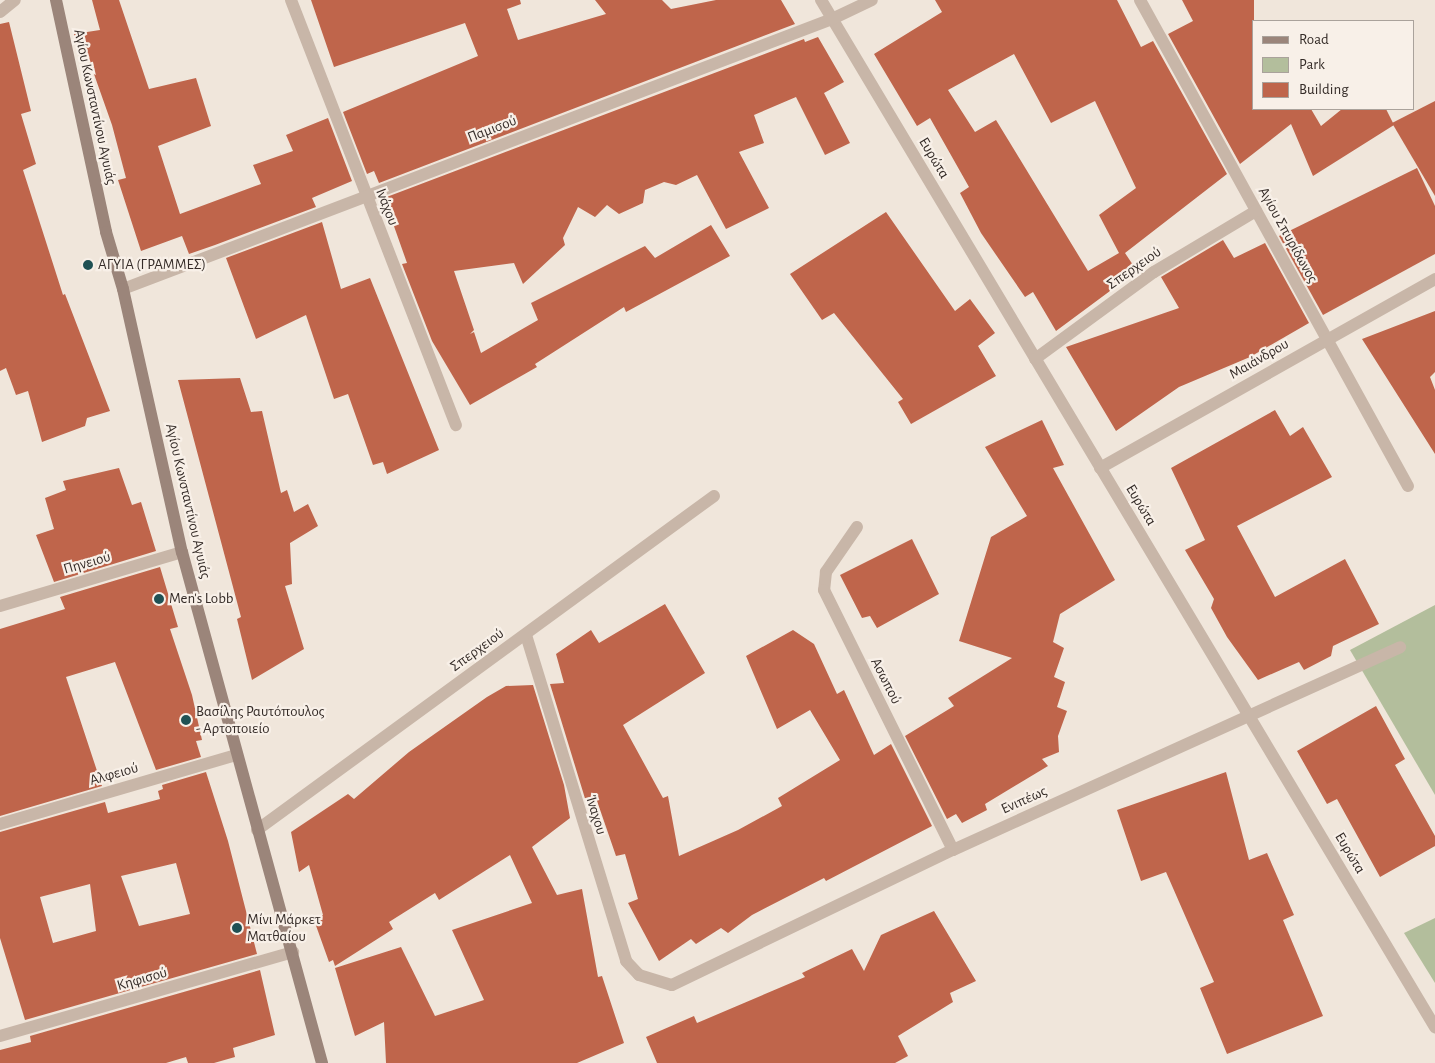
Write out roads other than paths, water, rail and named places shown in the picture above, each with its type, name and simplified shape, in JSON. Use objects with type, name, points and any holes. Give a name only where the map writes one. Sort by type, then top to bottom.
[{"type":"main road","name":"Αγίου Κωνσταντίνου Αγυιάς","points":[[56,0],[106,232],[123,289],[182,552],[236,755],[294,952],[322,1063]]},
{"type":"street","points":[[0,12],[15,0]]},
{"type":"street","name":"Ινάχου","points":[[291,0],[456,425]]},
{"type":"street","name":"Ευρώτα","points":[[821,0],[1435,1027]]},
{"type":"street","name":"Παμισού","points":[[123,289],[365,194],[832,19],[872,0]]},
{"type":"street","name":"Αγίου Σπυρίδωνος","points":[[1140,0],[1408,486]]},
{"type":"street","name":"Σπερχειού","points":[[1035,359],[1154,272],[1256,211]]},
{"type":"street","name":"Μαιάνδρου","points":[[1100,468],[1435,279]]},
{"type":"street","name":"Σπερχειού","points":[[258,830],[714,496]]},
{"type":"street","name":"Ασωπού","points":[[856,527],[826,572],[824,590],[953,850]]},
{"type":"street","name":"Πηνειού","points":[[0,606],[182,552]]},
{"type":"street","name":"Ίναχου","points":[[526,635],[626,961],[639,975],[663,985]]},
{"type":"street","name":"Ενιπέως","points":[[663,985],[672,986],[953,850],[1250,717],[1400,647]]},
{"type":"street","name":"Αλφειού","points":[[0,824],[236,755]]},
{"type":"street","name":"Κηφισού","points":[[0,1036],[294,952]]},
{"type":"place","name":"ΑΓΥΙΑ (ΓΡΑΜΜΕΣ)","points":[[88,265]]},
{"type":"place","name":"Men's Lobb","points":[[159,599]]},
{"type":"place","name":"Βασίλης Ραυτόπουλος - Αρτοποιείο","points":[[186,720]]},
{"type":"place","name":"Μίνι Μάρκετ Ματθαίου","points":[[237,928]]}]
